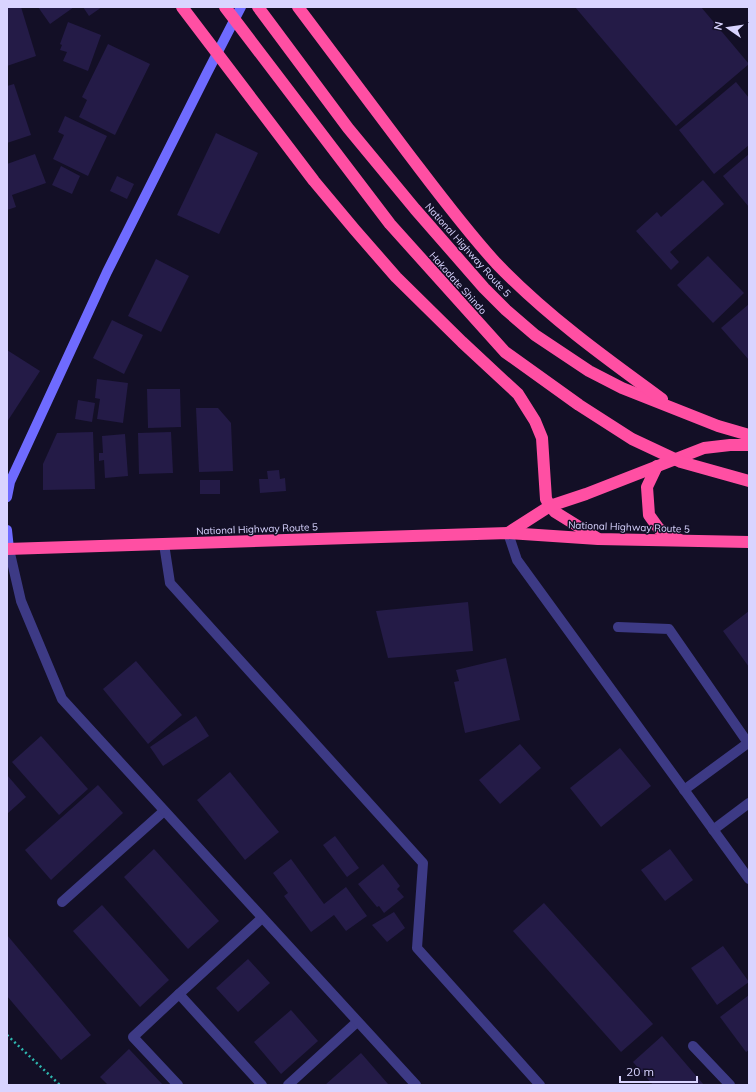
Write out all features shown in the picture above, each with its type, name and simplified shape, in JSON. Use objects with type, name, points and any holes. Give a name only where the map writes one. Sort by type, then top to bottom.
[{"type":"highway","points":[[182,7],[217,55],[314,180],[385,265],[462,342],[518,394],[535,420],[542,438],[546,499],[550,506],[562,517],[598,539]]},
{"type":"highway","name":"Hakodate Shindo","points":[[225,7],[390,224],[505,352],[579,405],[632,439],[681,462],[749,481]]},
{"type":"highway","points":[[298,7],[464,227],[496,263],[561,323],[611,362],[676,408]]},
{"type":"highway","name":"National Highway Route 5","points":[[260,10],[348,128],[415,209],[484,288],[506,310],[535,335],[589,371],[622,388],[676,408],[718,426],[749,435]]},
{"type":"highway","points":[[508,533],[550,506],[704,448],[730,445],[749,445]]},
{"type":"highway","points":[[657,466],[647,487],[649,515],[659,529],[683,541]]},
{"type":"highway","name":"National Highway Route 5","points":[[8,549],[508,533],[598,539],[749,542]]},
{"type":"street","points":[[7,497],[10,482],[107,272],[241,7]]},
{"type":"street","points":[[7,530],[8,549],[21,601],[62,698],[416,1085]]},
{"type":"street","points":[[508,533],[517,560],[749,879]]},
{"type":"street","points":[[164,544],[170,583],[423,862],[417,948],[540,1085]]},
{"type":"street","points":[[618,627],[669,629],[748,743],[684,790]]},
{"type":"street","points":[[713,830],[749,803]]},
{"type":"street","points":[[62,902],[164,811]]},
{"type":"street","points":[[178,1085],[133,1036],[262,918]]},
{"type":"street","points":[[179,994],[262,1085]]},
{"type":"street","points":[[288,1085],[357,1022]]},
{"type":"street","points":[[693,1046],[730,1085]]},
{"type":"path","points":[[7,1035],[60,1085]]},
{"type":"building","points":[[7,7],[21,7],[36,56],[7,66]]},
{"type":"building","points":[[38,7],[74,7],[50,24]]},
{"type":"building","points":[[83,7],[102,7],[89,16]]},
{"type":"building","points":[[575,7],[701,7],[749,64],[676,126]]},
{"type":"building","points":[[68,22],[101,35],[88,71],[63,61],[67,52],[60,50],[62,45],[60,44]]},
{"type":"building","points":[[108,44],[150,64],[115,135],[79,117],[87,100],[82,97]]},
{"type":"building","points":[[736,82],[749,98],[749,145],[714,174],[679,130]]},
{"type":"building","points":[[14,84],[31,135],[7,143],[7,86]]},
{"type":"building","points":[[65,116],[107,136],[88,176],[53,159],[64,135],[58,132]]},
{"type":"building","points":[[216,133],[258,153],[219,234],[177,215]]},
{"type":"building","points":[[35,154],[46,183],[12,195],[16,207],[7,210],[7,164]]},
{"type":"building","points":[[749,154],[749,207],[723,176]]},
{"type":"building","points":[[61,166],[80,176],[72,194],[52,185]]},
{"type":"building","points":[[117,176],[134,184],[127,199],[110,191]]},
{"type":"building","points":[[703,180],[724,204],[670,252],[679,262],[671,270],[636,231],[657,212],[661,217]]},
{"type":"building","points":[[708,256],[744,293],[713,323],[677,285]]},
{"type":"building","points":[[156,259],[189,276],[161,332],[128,316]]},
{"type":"building","points":[[749,304],[749,360],[721,328]]},
{"type":"building","points":[[112,320],[143,335],[124,374],[93,358]]},
{"type":"building","points":[[7,350],[40,371],[7,422]]},
{"type":"building","points":[[97,379],[128,383],[123,423],[97,419],[100,399],[95,398]]},
{"type":"building","points":[[147,389],[180,389],[181,427],[148,428]]},
{"type":"building","points":[[78,400],[95,403],[92,422],[75,419]]},
{"type":"building","points":[[196,408],[218,408],[231,423],[233,471],[199,472]]},
{"type":"building","points":[[93,432],[95,489],[43,490],[43,464],[57,433]]},
{"type":"building","points":[[171,432],[173,473],[139,474],[138,433]]},
{"type":"building","points":[[125,434],[128,476],[105,478],[104,460],[99,461],[99,453],[103,453],[102,436]]},
{"type":"building","points":[[279,470],[280,479],[285,478],[286,491],[260,493],[259,479],[268,479],[267,471]]},
{"type":"building","points":[[200,480],[220,480],[220,494],[200,494]]},
{"type":"building","points":[[468,602],[473,651],[388,658],[376,611]]},
{"type":"building","points":[[749,611],[749,667],[723,631]]},
{"type":"building","points":[[506,658],[520,720],[465,733],[454,682],[459,681],[456,670]]},
{"type":"building","points":[[136,661],[182,715],[148,744],[103,689]]},
{"type":"building","points":[[196,716],[209,736],[163,766],[150,747]]},
{"type":"building","points":[[41,736],[88,789],[59,815],[12,762]]},
{"type":"building","points":[[520,744],[541,768],[500,804],[479,780]]},
{"type":"building","points":[[620,748],[651,786],[601,827],[570,788]]},
{"type":"building","points":[[230,772],[279,832],[245,860],[197,800]]},
{"type":"building","points":[[7,775],[26,797],[7,814]]},
{"type":"building","points":[[98,785],[123,813],[51,880],[25,850]]},
{"type":"building","points":[[335,836],[359,868],[347,877],[323,845]]},
{"type":"building","points":[[154,849],[219,921],[188,949],[124,877]]},
{"type":"building","points":[[670,849],[693,880],[665,901],[641,870]]},
{"type":"building","points":[[291,859],[324,904],[346,887],[367,916],[346,931],[334,915],[311,932],[284,896],[288,893],[273,873]]},
{"type":"building","points":[[383,864],[400,886],[397,889],[404,897],[384,913],[379,906],[377,907],[358,884]]},
{"type":"building","points":[[544,903],[653,1024],[621,1052],[513,931]]},
{"type":"building","points":[[102,905],[169,980],[140,1007],[73,931]]},
{"type":"building","points":[[394,912],[405,928],[387,942],[372,925]]},
{"type":"building","points":[[7,935],[91,1035],[61,1060],[7,996]]},
{"type":"building","points":[[723,946],[749,982],[717,1005],[691,968]]},
{"type":"building","points":[[248,959],[270,983],[238,1012],[216,988]]},
{"type":"building","points":[[749,995],[749,1050],[746,1052],[720,1017]]},
{"type":"building","points":[[291,1010],[318,1041],[281,1074],[254,1042]]},
{"type":"building","points":[[662,1036],[704,1085],[653,1085],[633,1062]]},
{"type":"building","points":[[129,1049],[163,1085],[108,1085],[100,1077]]},
{"type":"building","points":[[361,1053],[388,1084],[325,1085]]}]
